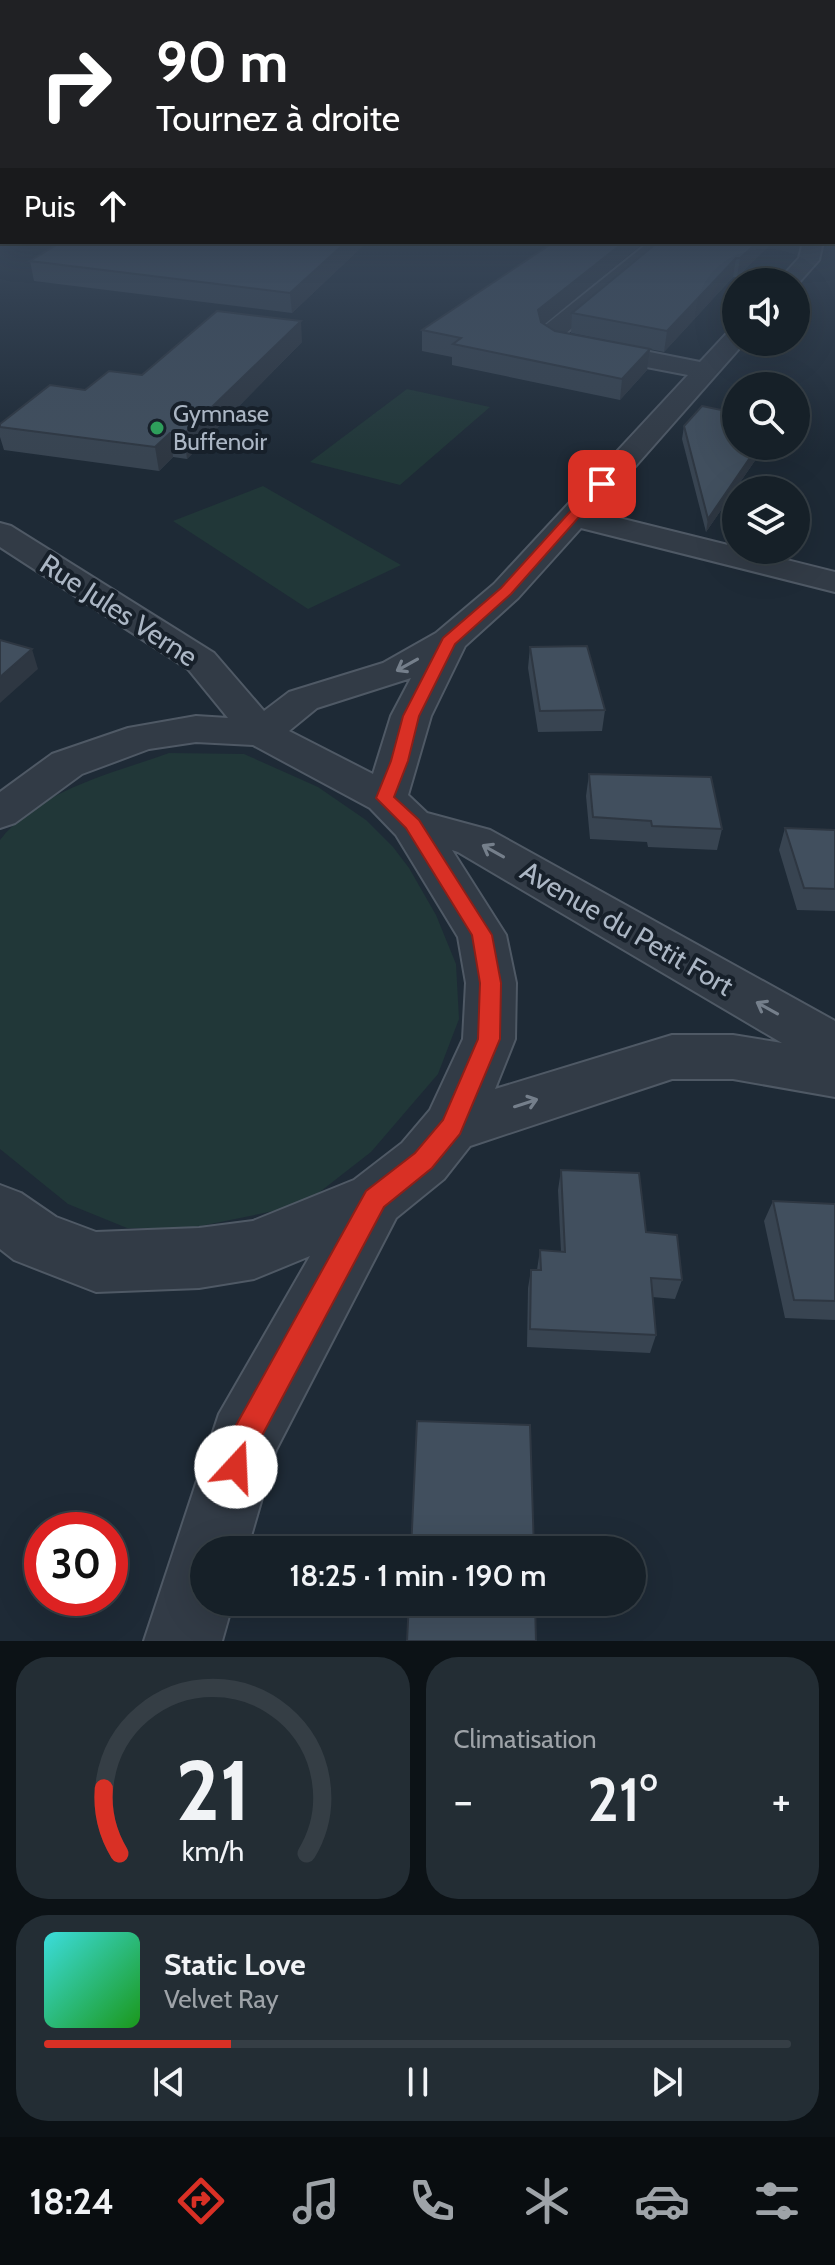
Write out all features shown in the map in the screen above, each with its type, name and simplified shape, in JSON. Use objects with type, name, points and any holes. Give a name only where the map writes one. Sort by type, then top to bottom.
[{"type":"street","points":[[582,307],[551,332],[553,339],[563,344],[705,371]]},
{"type":"street","points":[[8,801],[67,764],[142,737],[196,729],[261,733],[303,700],[396,671],[449,641],[506,591],[722,353]]},
{"type":"street","points":[[572,516],[835,582]]},
{"type":"street","name":"Rue Jules Verne","points":[[0,533],[201,661],[261,733]]},
{"type":"street","points":[[0,1213],[36,1239],[96,1262],[199,1258],[254,1250],[375,1199],[423,1161],[451,1127],[489,1039],[491,983],[482,935],[398,811],[399,761],[411,716],[449,641]]},
{"type":"street","name":"Avenue du Petit Fort","points":[[261,733],[398,811],[474,841],[835,1047]]},
{"type":"street","points":[[451,1127],[672,1057],[733,1057],[835,1074]]},
{"type":"street","points":[[214,1536],[244,1439],[375,1199]]},
{"type":"street","points":[[183,1641],[190,1616]]},
{"type":"green space","points":[[407,389],[490,407],[400,485],[310,462]]},
{"type":"green space","points":[[263,486],[401,565],[308,609],[173,521]]},
{"type":"green space","points":[[169,753],[244,754],[318,787],[366,820],[409,868],[436,915],[456,964],[459,1019],[438,1074],[371,1152],[303,1205],[191,1228],[127,1228],[68,1204],[0,1149],[0,840],[35,808],[56,796],[101,776]]},
{"type":"building","points":[[457,307],[542,307],[538,310],[541,322],[555,331],[650,349],[622,379],[453,344],[461,338],[422,330]]},
{"type":"building","points":[[580,307],[690,307],[667,331],[572,313]]},
{"type":"building","points":[[217,311],[301,321],[184,434],[170,433],[155,447],[0,427],[50,385],[85,390],[109,371],[142,375]]},
{"type":"building","points":[[702,406],[722,410],[722,460],[748,460],[737,476],[722,476],[722,499],[708,519],[684,426]]},
{"type":"building","points":[[0,640],[32,649],[0,677]]},
{"type":"building","points":[[587,646],[605,710],[540,711],[530,647]]},
{"type":"building","points":[[589,774],[711,777],[722,829],[652,826],[651,821],[593,817]]},
{"type":"building","points":[[785,828],[835,830],[835,889],[804,888]]},
{"type":"building","points":[[561,1170],[639,1173],[646,1232],[677,1235],[682,1280],[651,1278],[656,1335],[530,1329],[531,1270],[541,1270],[540,1250],[565,1252]]},
{"type":"building","points":[[773,1201],[835,1204],[835,1301],[794,1300]]},
{"type":"building","points":[[417,1421],[530,1425],[534,1536],[412,1536]]},
{"type":"building","points":[[408,1616],[535,1616],[536,1641],[407,1641]]},
{"type":"place","name":"Gymnase Buffenoir","points":[[157,428]]},
{"type":"route","points":[[236,1467],[244,1439],[375,1199],[423,1161],[451,1127],[489,1039],[491,983],[482,935],[412,824],[385,798],[411,716],[449,641],[506,591],[602,484]]}]
